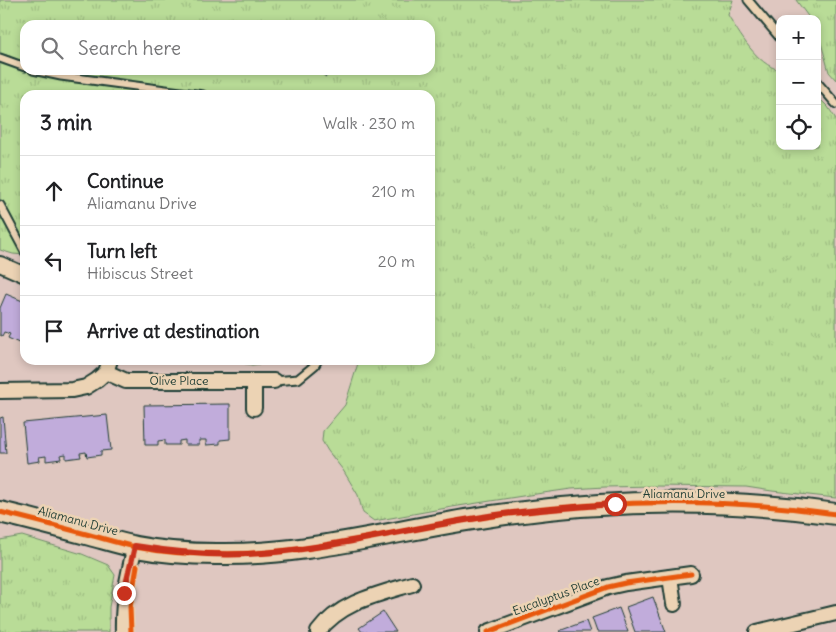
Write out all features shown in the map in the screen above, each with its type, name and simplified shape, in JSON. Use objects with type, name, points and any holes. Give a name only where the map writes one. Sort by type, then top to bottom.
[{"type":"street","points":[[0,264],[20,272]]},
{"type":"street","name":"Olive Place","points":[[0,391],[72,390],[86,387],[97,380],[108,366],[126,381],[274,381]]},
{"type":"street","points":[[254,381],[254,408]]},
{"type":"street","name":"Aliamanu Drive","points":[[0,512],[135,546],[169,552],[217,554],[291,551],[334,545],[484,517],[547,509],[615,504],[749,505],[836,514]]},
{"type":"street","points":[[123,632],[122,611],[124,593],[135,546]]},
{"type":"street","name":"Eucalyptus Place","points":[[488,632],[608,588],[626,583],[691,574]]},
{"type":"street","points":[[670,577],[674,604]]},
{"type":"street","points":[[318,632],[342,610],[362,600],[412,584]]},
{"type":"street","points":[[757,632],[836,613]]},
{"type":"lane","points":[[748,0],[776,33]]},
{"type":"lane","points":[[0,58],[20,65]]},
{"type":"lane","points":[[56,75],[166,90]]},
{"type":"lane","points":[[821,87],[836,104]]},
{"type":"lane","points":[[0,205],[20,243]]},
{"type":"lane","points":[[274,381],[298,379],[316,365]]},
{"type":"green space","points":[[0,0],[733,0],[728,15],[743,39],[756,55],[776,68],[776,150],[821,150],[821,100],[836,119],[836,498],[746,487],[605,487],[571,489],[529,495],[374,521],[363,513],[358,495],[322,441],[323,431],[345,405],[357,365],[435,365],[435,90],[20,90],[20,255],[0,250]]},
{"type":"green space","points":[[796,0],[836,0],[836,80],[829,72],[821,43],[821,15],[807,15]]},
{"type":"green space","points":[[22,536],[82,554],[108,565],[115,575],[109,607],[109,632],[0,632],[0,540]]},
{"type":"building","points":[[6,294],[20,300],[20,344],[8,338],[10,334],[4,332],[2,336],[0,335],[0,308]]},
{"type":"building","points":[[230,404],[230,439],[220,440],[220,444],[206,445],[206,440],[199,440],[199,445],[185,445],[185,440],[179,441],[179,445],[165,445],[165,440],[158,441],[158,445],[145,445],[144,405]]},
{"type":"building","points":[[107,415],[111,450],[101,451],[101,455],[87,457],[86,452],[80,453],[81,457],[66,459],[66,454],[60,455],[61,459],[46,461],[46,456],[39,457],[40,461],[27,463],[23,423]]},
{"type":"building","points":[[3,417],[6,453],[0,453],[0,418]]},
{"type":"building","points":[[653,597],[666,632],[635,632],[626,607]]},
{"type":"building","points":[[619,608],[628,632],[597,632],[592,618]]},
{"type":"building","points":[[383,612],[396,632],[362,632],[359,628]]},
{"type":"building","points":[[586,621],[590,632],[559,631]]},
{"type":"cycle path","points":[[0,512],[136,547],[196,554],[250,554],[284,551],[317,547],[485,517],[528,511],[616,504],[704,503],[748,505],[836,514]]},
{"type":"cycle path","points":[[131,632],[130,607],[137,566]]},
{"type":"cycle path","points":[[488,632],[608,587],[691,574]]},
{"type":"route","points":[[124,593],[135,546],[169,552],[217,554],[291,551],[334,545],[484,517],[528,511],[615,504]]}]
